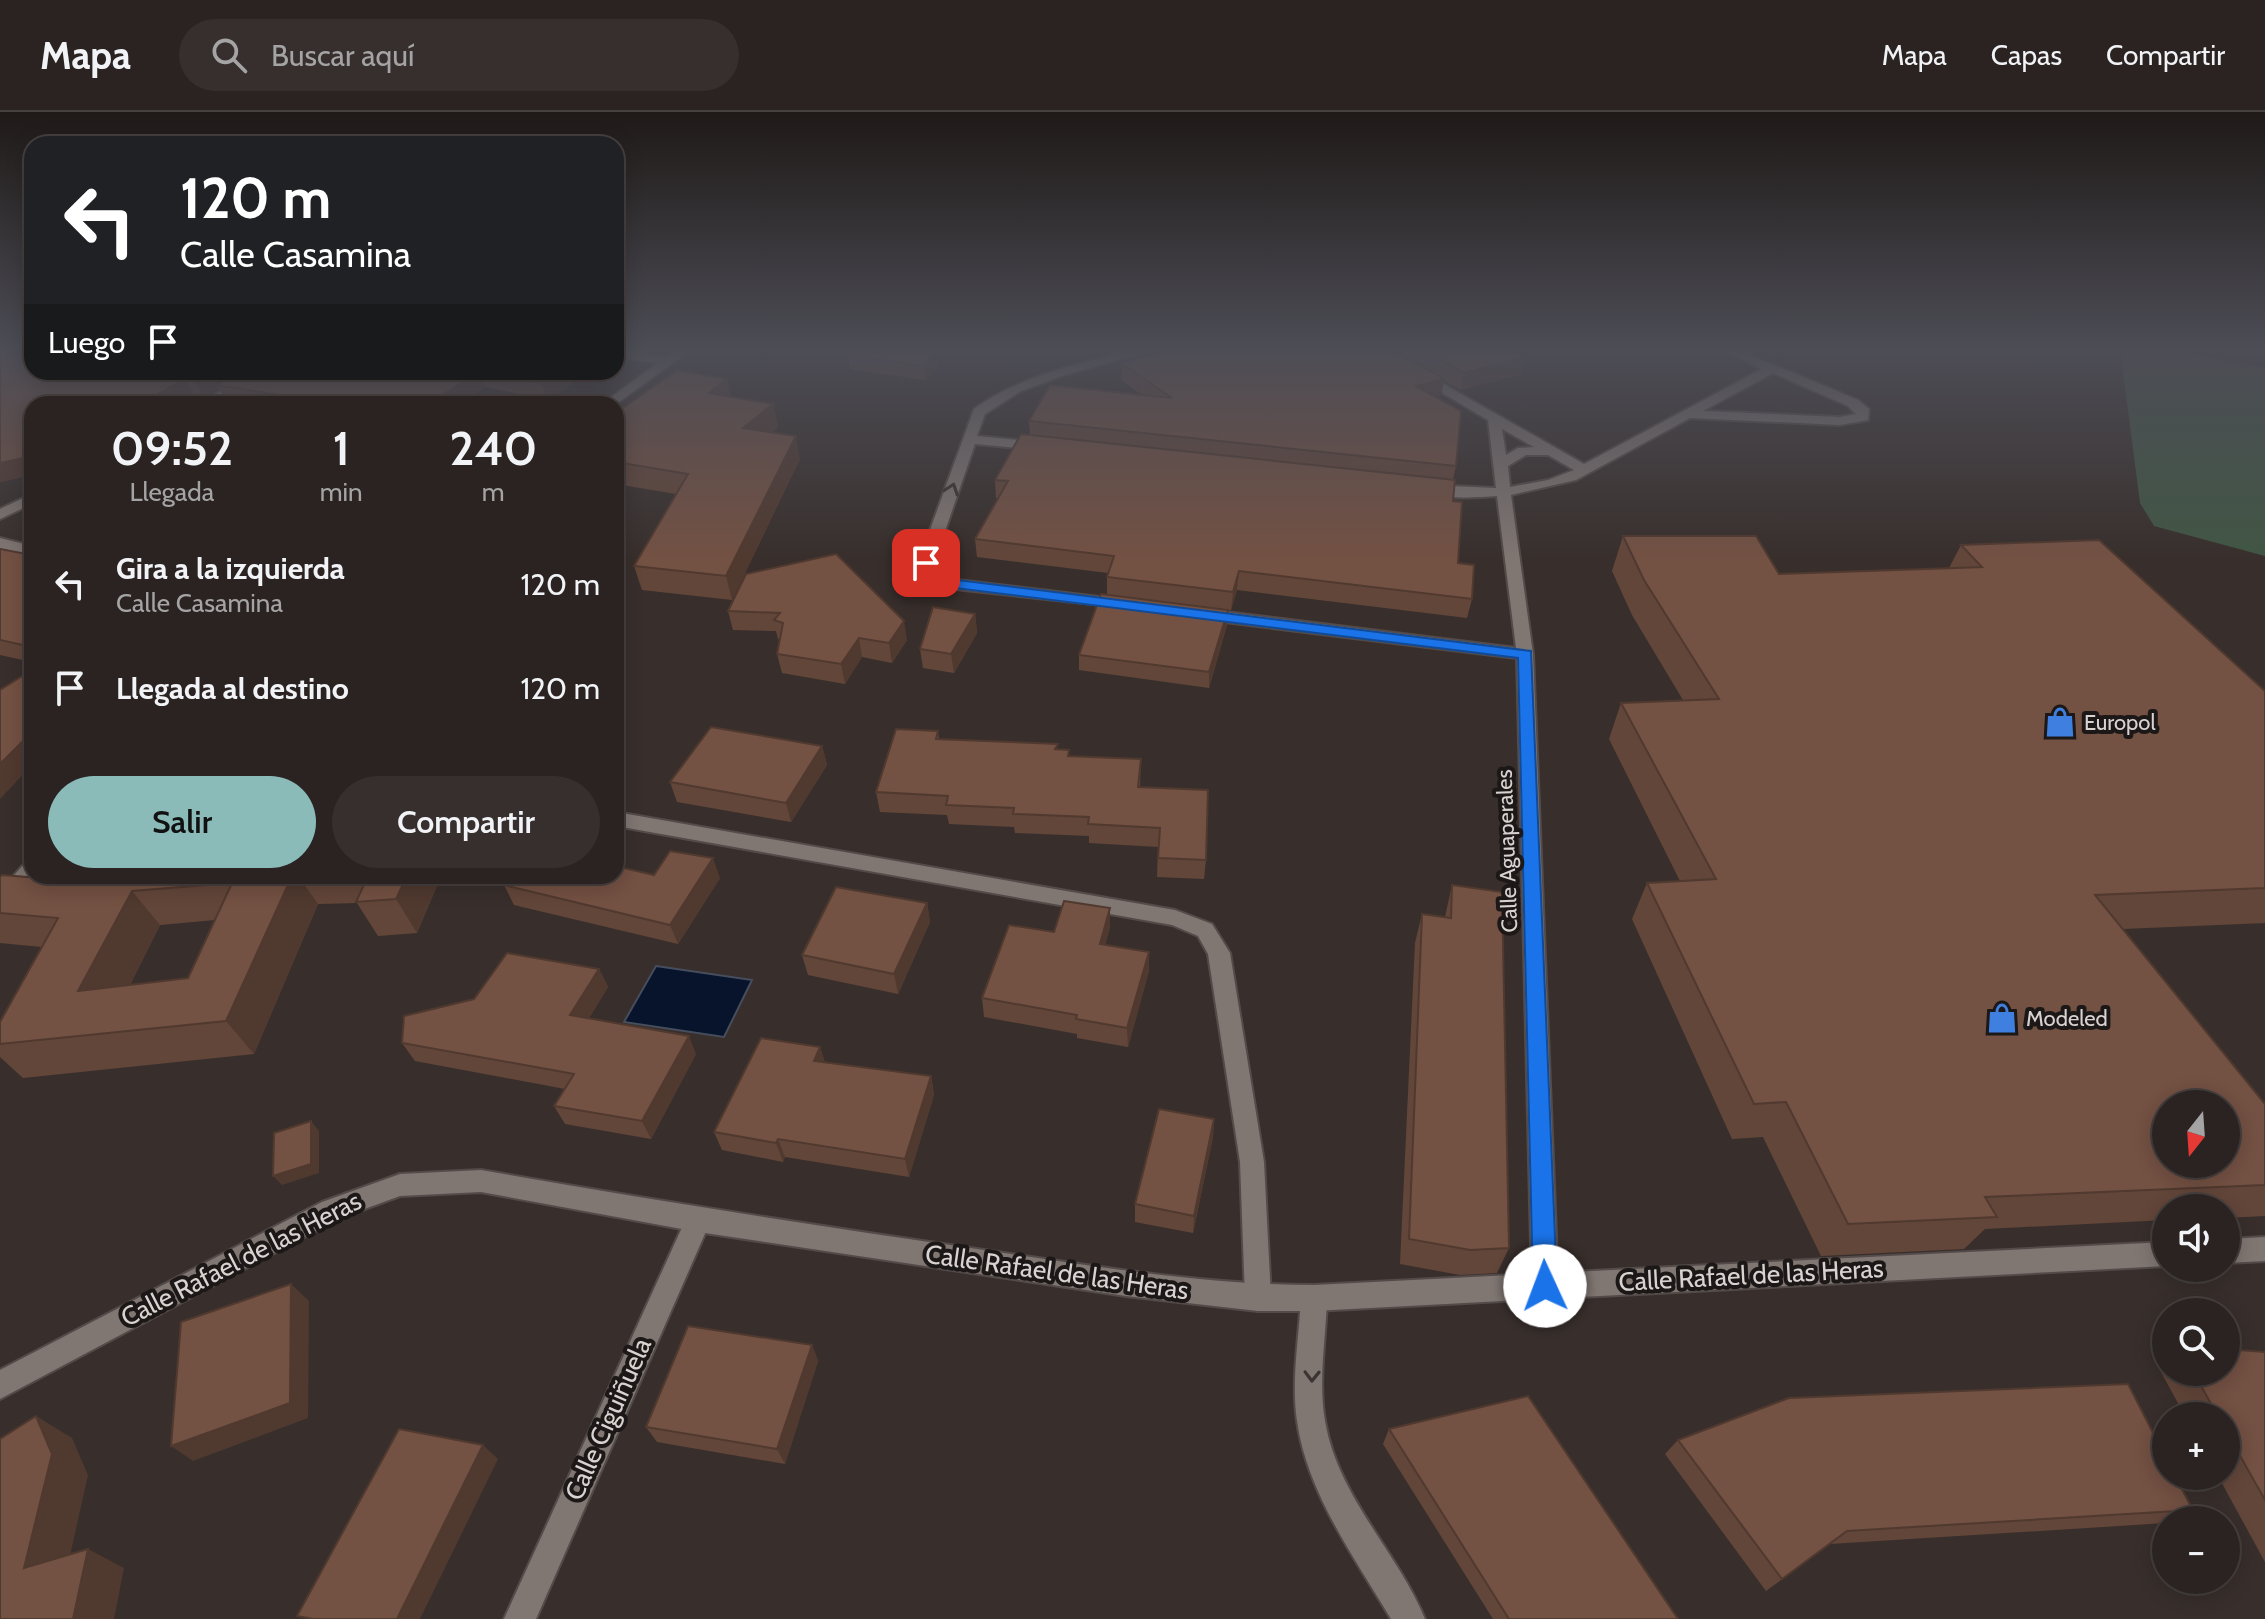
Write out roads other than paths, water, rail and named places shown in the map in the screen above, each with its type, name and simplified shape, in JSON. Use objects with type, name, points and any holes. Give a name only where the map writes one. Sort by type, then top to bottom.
[{"type":"street","points":[[977,419],[926,563],[930,576],[955,584],[1142,607]]},
{"type":"street","name":"Calle Aguaperales","points":[[1494,419],[1525,654],[1545,1286]]},
{"type":"street","points":[[1499,419],[1582,469]]},
{"type":"street","points":[[1415,487],[1504,494],[1554,483],[1675,419]]},
{"type":"street","points":[[1803,419],[1850,419]]},
{"type":"street","points":[[970,439],[1053,448]]},
{"type":"street","points":[[1500,465],[1523,451],[1553,452]]},
{"type":"street","points":[[0,515],[24,502]]},
{"type":"street","points":[[0,543],[24,549]]},
{"type":"street","points":[[1189,613],[1525,654]]},
{"type":"street","points":[[624,820],[1175,918],[1205,930],[1219,953],[1243,1096],[1252,1162],[1258,1298]]},
{"type":"street","points":[[0,905],[24,877]]},
{"type":"street","name":"Calle Rafael de las Heras","points":[[0,1385],[331,1210],[400,1185],[481,1181],[698,1220],[1126,1283],[1258,1298],[1314,1298],[2152,1255]]},
{"type":"street","name":"Calle Ciguiñuela","points":[[520,1619],[698,1220]]},
{"type":"street","points":[[2240,1250],[2265,1249]]},
{"type":"street","points":[[1314,1298],[1311,1421],[1321,1458],[1409,1619]]},
{"type":"water","points":[[656,966],[752,980],[724,1037],[624,1022]]},
{"type":"place","name":"Europol","points":[[2060,722]]},
{"type":"place","name":"Modeled","points":[[2002,1018]]}]
